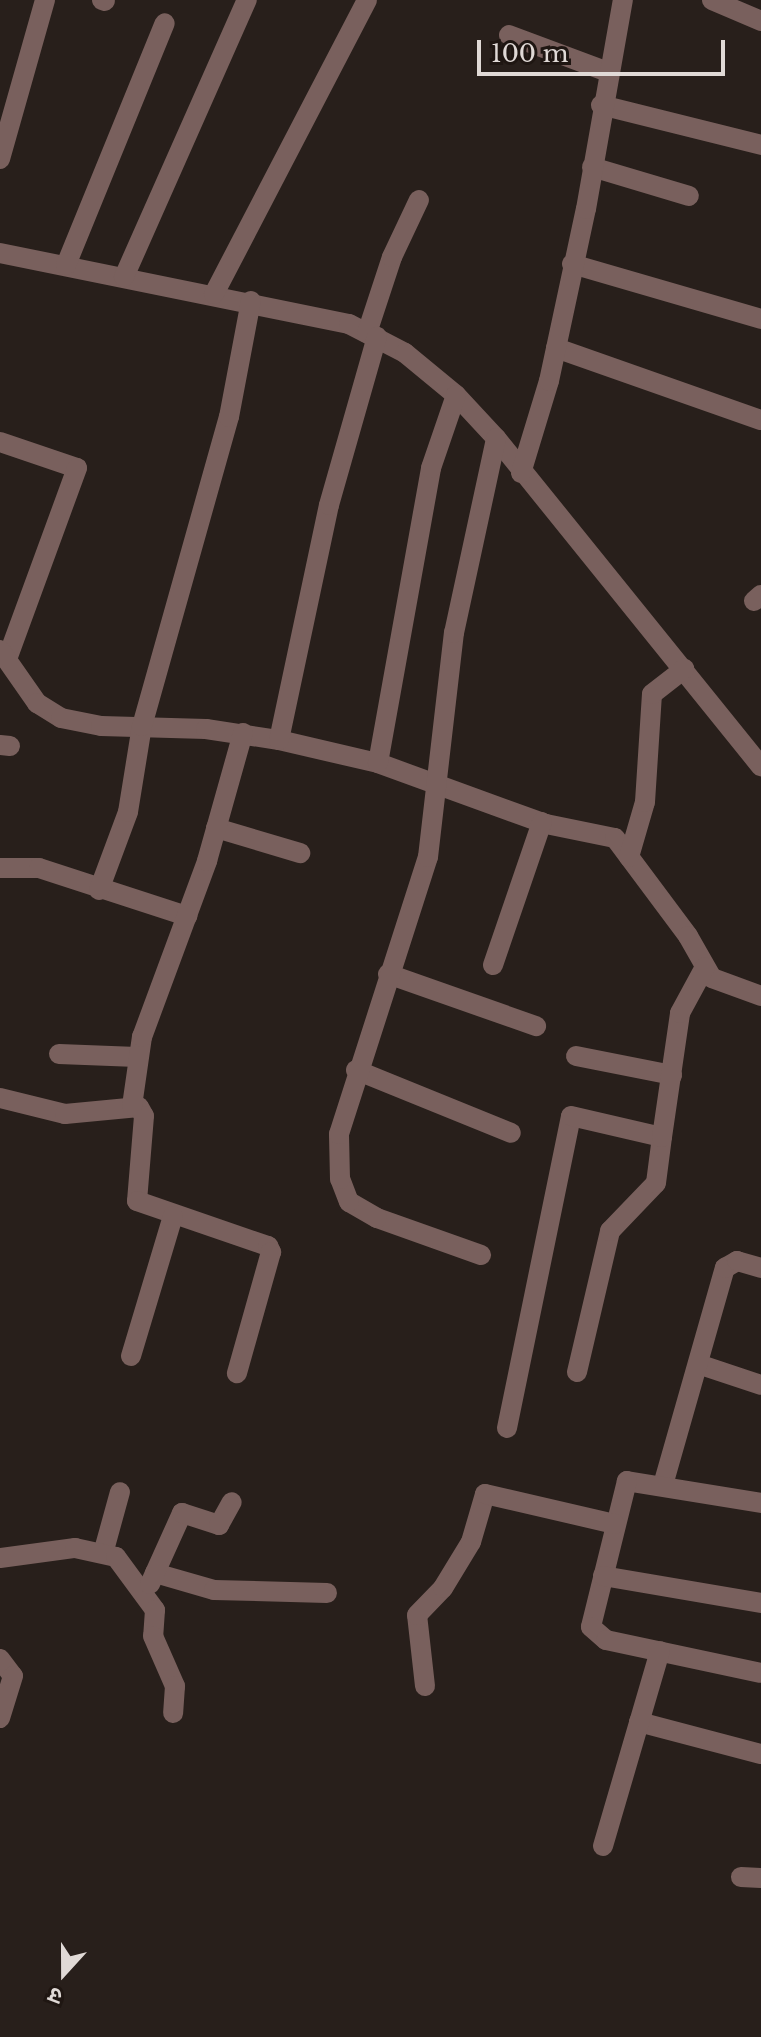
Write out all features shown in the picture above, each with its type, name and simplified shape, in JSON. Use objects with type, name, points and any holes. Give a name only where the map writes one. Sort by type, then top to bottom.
[{"type":"street","points":[[0,159],[45,0]]},
{"type":"street","points":[[127,269],[247,0]]},
{"type":"street","points":[[218,287],[367,0]]},
{"type":"street","points":[[525,463],[556,348],[623,0]]},
{"type":"street","points":[[712,0],[761,21]]},
{"type":"street","points":[[69,259],[165,23]]},
{"type":"street","points":[[509,35],[608,72]]},
{"type":"street","points":[[601,105],[761,145]]},
{"type":"street","points":[[592,167],[689,196]]},
{"type":"street","points":[[279,740],[329,505],[372,327],[419,200]]},
{"type":"street","points":[[0,253],[69,259],[218,287],[251,301],[372,327],[456,395],[496,438],[525,463],[761,766]]},
{"type":"street","points":[[572,264],[759,311]]},
{"type":"street","points":[[99,890],[128,812],[142,726],[229,417],[251,301]]},
{"type":"street","points":[[556,348],[761,420]]},
{"type":"street","points":[[378,763],[429,482],[456,395]]},
{"type":"street","points":[[481,1255],[377,1218],[349,1202],[340,1179],[339,1134],[356,1070],[428,857],[454,633],[496,438]]},
{"type":"street","points":[[0,442],[77,468],[3,655],[47,712],[101,726],[243,733],[279,740],[378,763],[542,822],[615,838],[716,981],[761,996]]},
{"type":"street","points":[[629,857],[647,793],[652,694],[684,669]]},
{"type":"street","points":[[132,1106],[137,1057],[216,828],[243,733]]},
{"type":"street","points":[[493,965],[542,822]]},
{"type":"street","points":[[216,828],[300,853]]},
{"type":"street","points":[[0,868],[30,866],[187,916]]},
{"type":"street","points":[[577,1372],[610,1231],[656,1183],[683,1005],[705,967]]},
{"type":"street","points":[[388,974],[536,1026]]},
{"type":"street","points":[[59,1054],[137,1057]]},
{"type":"street","points":[[576,1056],[672,1075]]},
{"type":"street","points":[[356,1070],[511,1133]]},
{"type":"street","points":[[0,1098],[65,1114],[132,1106],[144,1116],[135,1197],[173,1216],[271,1249],[237,1373]]},
{"type":"street","points":[[507,1428],[571,1116],[662,1137]]},
{"type":"street","points":[[131,1356],[173,1216]]},
{"type":"street","points":[[663,1485],[725,1268],[737,1261],[761,1268]]},
{"type":"street","points":[[698,1364],[761,1385]]},
{"type":"street","points":[[761,1503],[663,1485],[625,1483],[593,1633],[761,1673]]},
{"type":"street","points":[[104,1550],[120,1492]]},
{"type":"street","points":[[425,1686],[417,1615],[443,1588],[471,1542],[485,1494],[615,1524]]},
{"type":"street","points":[[145,1592],[182,1513],[219,1525],[232,1502]]},
{"type":"street","points":[[0,1558],[55,1549],[104,1550],[124,1564],[145,1592],[157,1616],[154,1640],[175,1686],[173,1713]]},
{"type":"street","points":[[155,1573],[214,1590],[327,1593]]},
{"type":"street","points":[[603,1576],[761,1603]]},
{"type":"street","points":[[603,1846],[660,1651]]},
{"type":"street","points":[[0,1659],[13,1676],[0,1718]]},
{"type":"street","points":[[639,1722],[761,1754]]}]
